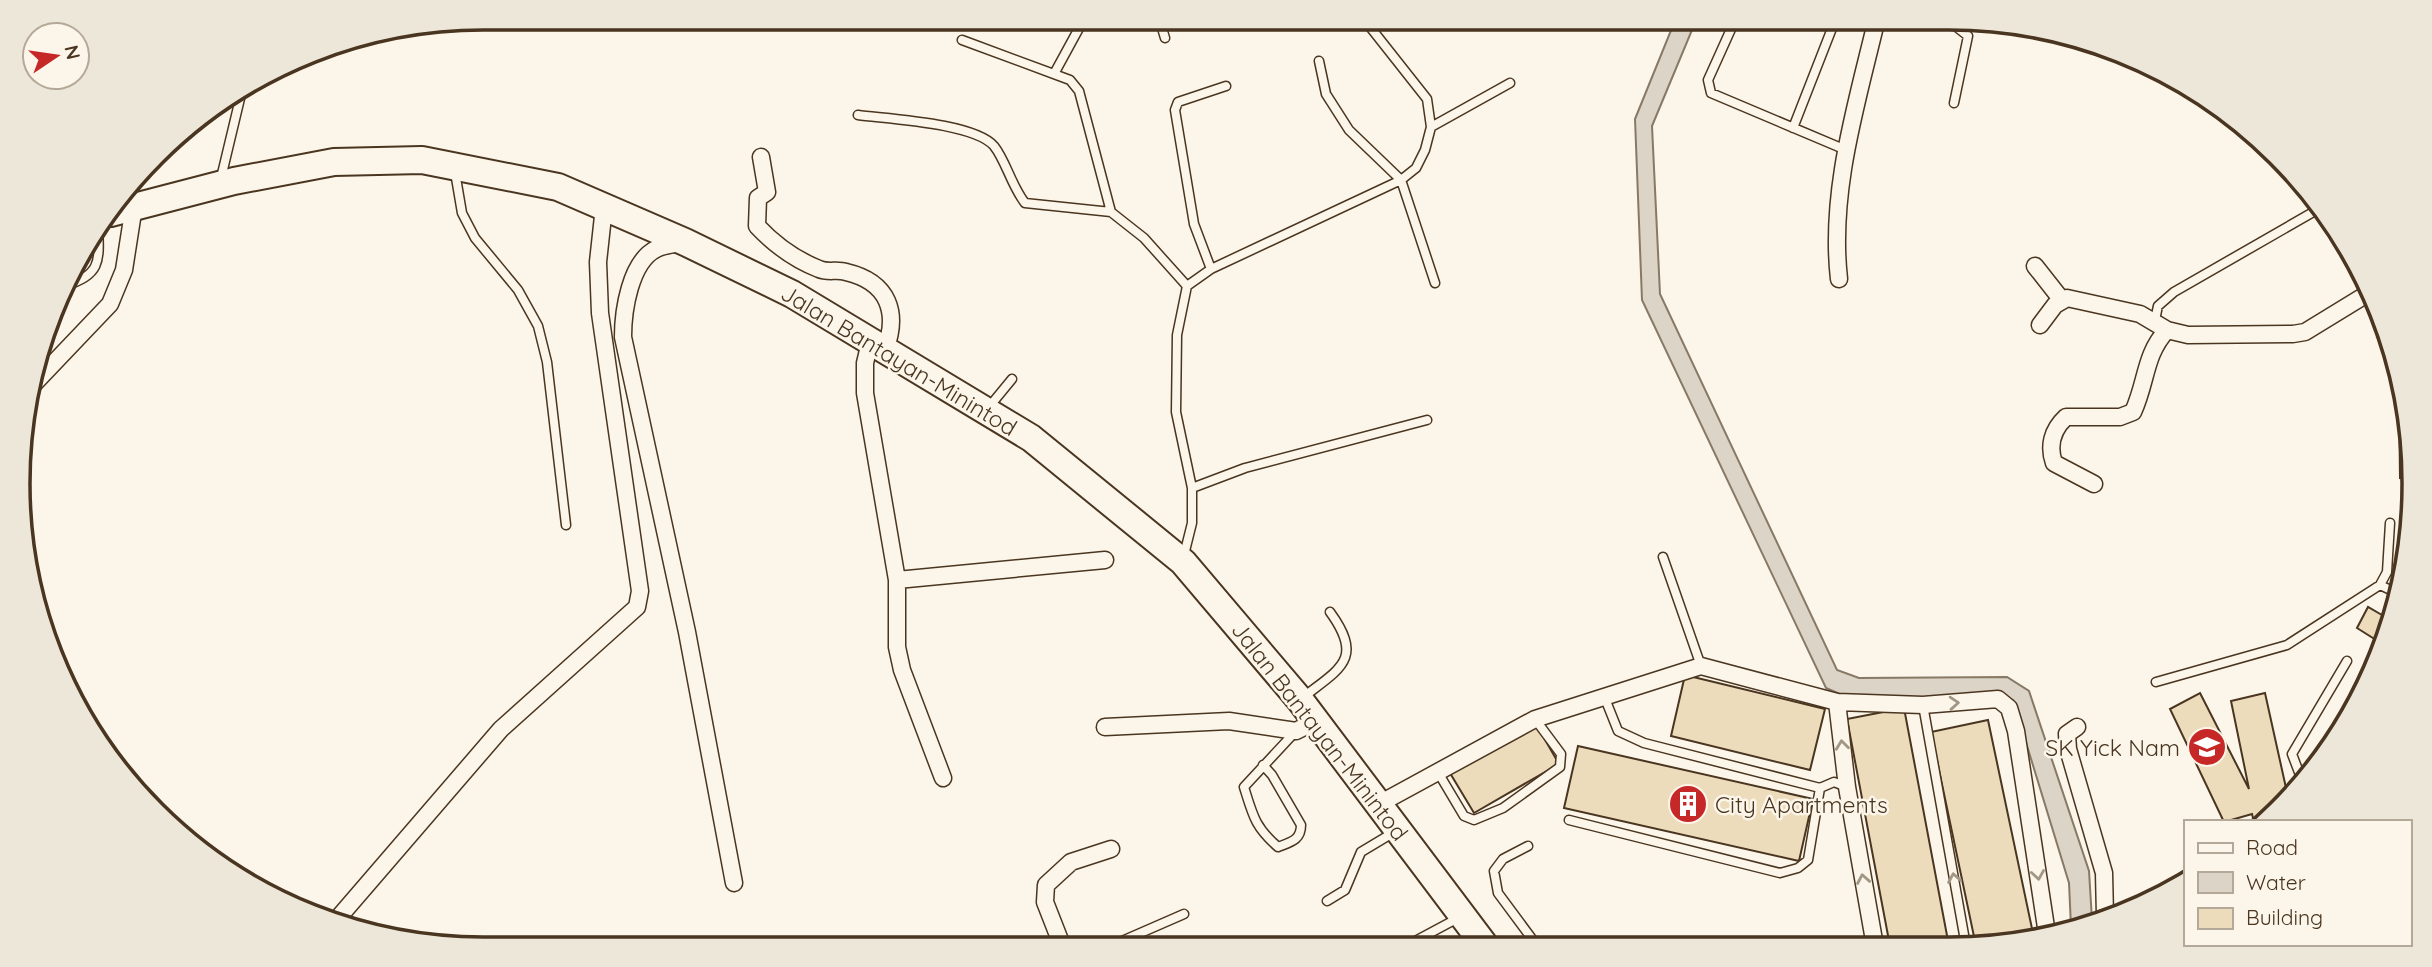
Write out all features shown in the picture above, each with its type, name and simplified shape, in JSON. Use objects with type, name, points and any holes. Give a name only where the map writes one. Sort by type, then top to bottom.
[{"type":"main road","name":"Jalan Bantayan-Minintod","points":[[122,210],[219,184],[334,162],[398,158],[454,165],[558,187],[685,242],[792,294],[987,409],[1031,438],[1183,562],[1300,700],[1306,726],[1379,804],[1479,937]]},
{"type":"street","points":[[1839,279],[1835,243],[1846,150],[1874,30]]},
{"type":"street","points":[[761,157],[767,192],[758,198],[757,226],[770,240],[817,269],[847,272],[868,279],[886,297],[894,327],[865,363],[865,393],[897,580],[900,658],[943,778]]},
{"type":"street","points":[[342,914],[501,729],[637,607],[640,591],[600,313],[598,262],[604,206]]},
{"type":"street","points":[[43,374],[110,304],[124,270],[122,210]]},
{"type":"street","points":[[685,242],[658,247],[645,256],[623,307],[623,337],[687,632],[734,883]]},
{"type":"street","points":[[2035,266],[2061,299],[2140,314],[2188,335],[2305,332],[2362,297]]},
{"type":"street","points":[[2040,326],[2061,299]]},
{"type":"street","points":[[2094,484],[2054,463],[2050,449],[2058,425],[2066,417],[2120,417],[2133,412],[2142,392],[2153,345],[2161,325]]},
{"type":"street","points":[[897,580],[1105,560]]},
{"type":"street","points":[[1379,804],[1439,774],[1535,719],[1701,666],[1837,702],[1923,705],[1998,699],[2009,708],[2046,927]]},
{"type":"street","points":[[1837,702],[1847,787],[1873,937]]},
{"type":"street","points":[[1105,726],[1228,721],[1306,726]]},
{"type":"street","points":[[2077,727],[2067,734],[2068,749],[2104,873],[2105,909]]},
{"type":"street","points":[[1059,937],[1045,902],[1046,885],[1071,862],[1111,849]]},
{"type":"lane","points":[[1054,74],[1078,30]]},
{"type":"lane","points":[[1163,30],[1165,38]]},
{"type":"lane","points":[[1183,562],[1192,523],[1192,488],[1177,412],[1177,335],[1187,286],[1210,270],[1401,180],[1416,168],[1425,150],[1431,127],[1427,100],[1372,30]]},
{"type":"lane","points":[[1731,30],[1708,80],[1711,93],[1846,150]]},
{"type":"lane","points":[[1793,128],[1831,30]]},
{"type":"lane","points":[[1954,103],[1969,36],[1962,30]]},
{"type":"lane","points":[[962,40],[1070,80],[1079,91],[1111,212]]},
{"type":"lane","points":[[1319,61],[1325,94],[1349,130],[1401,180],[1435,283]]},
{"type":"lane","points":[[1431,127],[1510,83]]},
{"type":"lane","points":[[1210,270],[1194,224],[1175,110],[1178,102],[1226,86]]},
{"type":"lane","points":[[219,184],[239,101]]},
{"type":"lane","points":[[858,115],[970,132],[993,145],[1013,188],[1025,203],[1111,212],[1144,239],[1187,286]]},
{"type":"lane","points":[[454,165],[462,213],[475,238],[518,290],[538,327],[547,362],[566,525]]},
{"type":"lane","points":[[2161,325],[2158,306],[2174,292],[2312,213]]},
{"type":"lane","points":[[79,280],[90,275],[97,264],[98,246]]},
{"type":"lane","points":[[987,409],[1012,379]]},
{"type":"lane","points":[[1192,488],[1245,468],[1427,419]]},
{"type":"lane","points":[[2156,682],[2287,645],[2380,585],[2387,572],[2390,523]]},
{"type":"lane","points":[[1663,557],[1701,666]]},
{"type":"lane","points":[[2380,585],[2390,590]]},
{"type":"lane","points":[[1300,700],[1338,670],[1346,653],[1348,638],[1330,612]]},
{"type":"lane","points":[[2299,772],[2292,754],[2347,661]]},
{"type":"lane","points":[[1604,696],[1618,731],[1644,743],[1820,788],[1834,782],[1847,787]]},
{"type":"lane","points":[[1923,705],[1964,936]]},
{"type":"lane","points":[[1439,774],[1464,816],[1474,820],[1503,808],[1560,767],[1561,754],[1535,719]]},
{"type":"lane","points":[[1263,765],[1272,775],[1301,825],[1301,833],[1295,841],[1278,847],[1261,833],[1253,818],[1244,788],[1263,765],[1306,726]]},
{"type":"lane","points":[[1569,820],[1780,873],[1798,868],[1808,860],[1820,788]]},
{"type":"lane","points":[[1327,901],[1345,890],[1360,852],[1398,830]]},
{"type":"lane","points":[[1528,846],[1503,859],[1494,871],[1498,893],[1531,937]]},
{"type":"lane","points":[[1131,937],[1184,914]]},
{"type":"lane","points":[[1423,937],[1463,916]]},
{"type":"water","points":[[1671,30],[1692,30],[1652,126],[1660,294],[1837,670],[1859,678],[2007,677],[2029,691],[2089,871],[2092,914],[2071,920],[2069,883],[2013,700],[2000,696],[1849,698],[1826,688],[1642,300],[1635,119]]},
{"type":"building","points":[[2400,440],[2402,478],[2400,478]]},
{"type":"building","points":[[2368,607],[2382,615],[2374,639],[2357,628]]},
{"type":"building","name":"City Apartments","points":[[1685,675],[1825,709],[1810,770],[1671,736]]},
{"type":"building","name":"SK Yick Nam","points":[[2200,693],[2249,789],[2231,701],[2265,693],[2286,787],[2253,820],[2252,814],[2223,820],[2170,709]]},
{"type":"building","name":"City Apartments","points":[[1904,708],[1947,937],[1888,937],[1847,719]]},
{"type":"building","name":"City Apartments","points":[[1988,720],[2032,930],[1974,936],[1931,732]]},
{"type":"building","points":[[1536,724],[1559,764],[1474,813],[1450,773]]},
{"type":"building","name":"City Apartments","points":[[1578,746],[1813,799],[1799,861],[1564,808]]},
{"type":"place","name":"SK Yick Nam","points":[[2207,747]]},
{"type":"place","name":"City Apartments","points":[[1688,804]]}]
